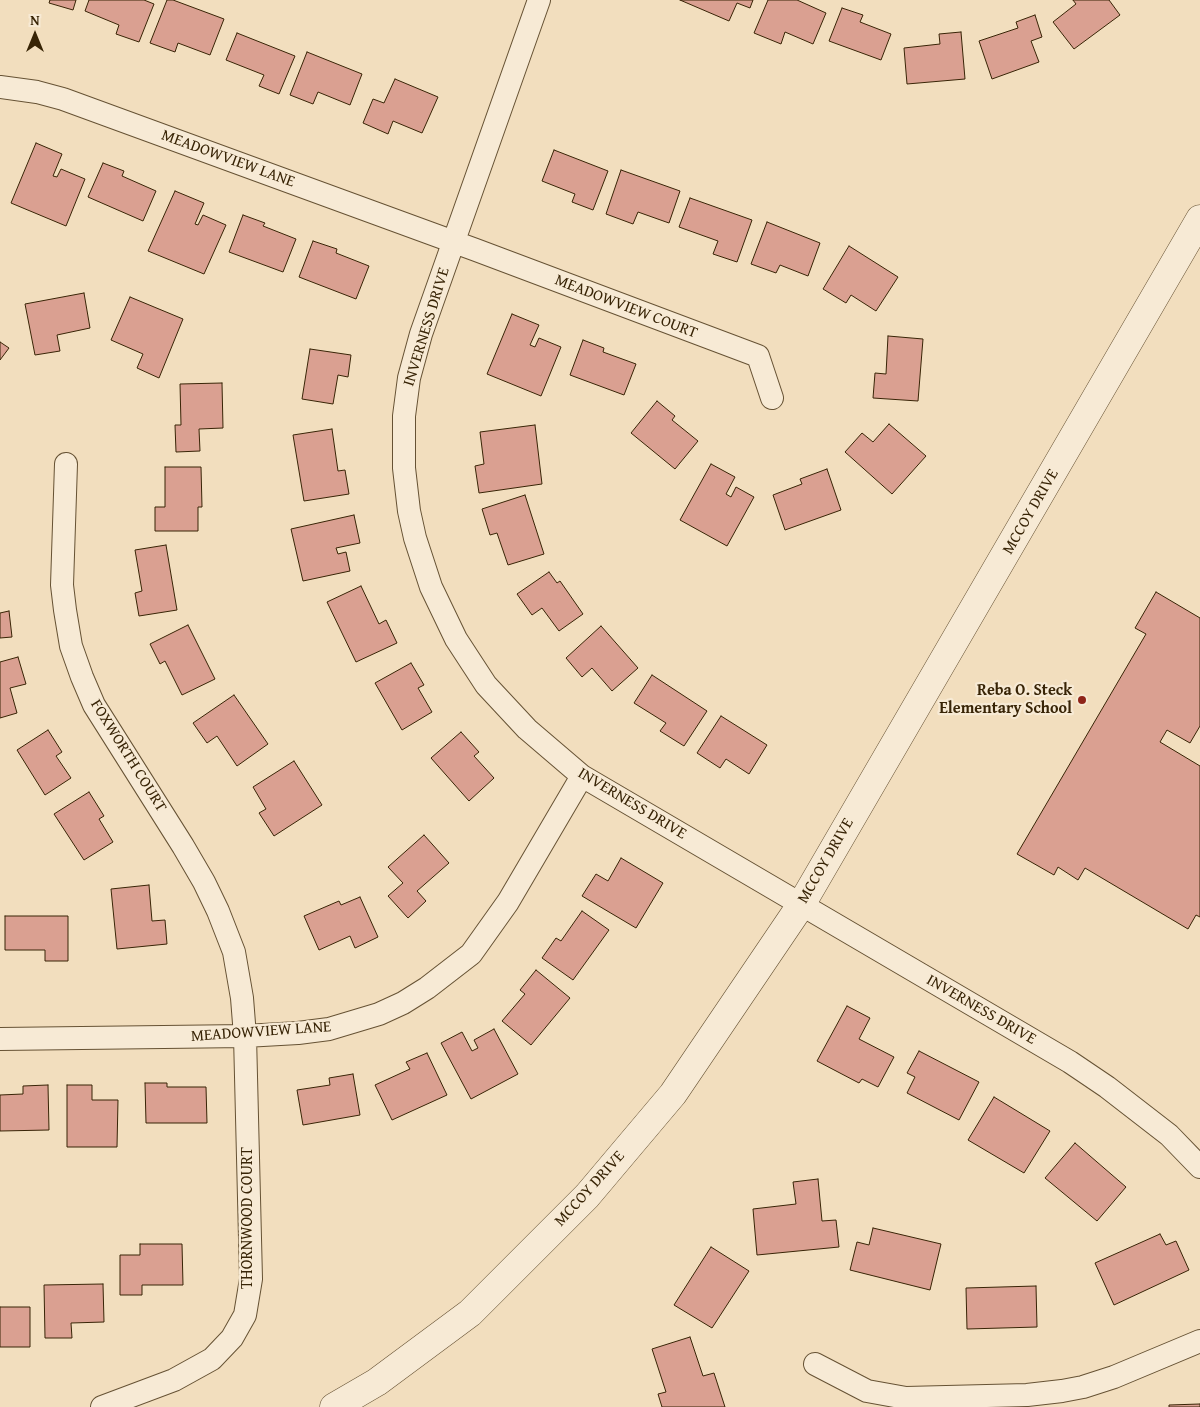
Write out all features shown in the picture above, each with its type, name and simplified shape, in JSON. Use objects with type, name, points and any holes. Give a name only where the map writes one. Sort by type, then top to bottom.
[{"type":"street","name":"INVERNESS DRIVE","points":[[539,0],[421,334],[408,378],[404,416],[404,468],[410,511],[415,538],[431,587],[456,639],[486,684],[527,729],[582,776],[1070,1062],[1107,1087],[1169,1135],[1200,1167]]},
{"type":"street","name":"MEADOWVIEW LANE","points":[[0,88],[37,92],[63,99],[453,242]]},
{"type":"street","name":"MCCOY DRIVE","points":[[334,1407],[377,1382],[470,1312],[587,1196],[673,1094],[801,904],[1200,219]]},
{"type":"street","name":"MEADOWVIEW COURT","points":[[453,242],[758,356],[772,398]]},
{"type":"street","name":"FOXWORTH COURT","points":[[66,464],[62,585],[64,610],[71,646],[94,704],[183,846],[218,911],[234,952],[242,998],[245,1036]]},
{"type":"street","name":"MEADOWVIEW LANE","points":[[0,1038],[245,1036],[298,1033],[352,1024],[379,1014],[403,1003],[427,988],[471,954],[508,902],[582,776]]},
{"type":"street","name":"THORNWOOD COURT","points":[[102,1407],[174,1380],[212,1359],[232,1338],[245,1315],[251,1279],[245,1036]]},
{"type":"street","points":[[815,1364],[867,1391],[906,1398],[1027,1395],[1083,1387],[1114,1377],[1200,1341]]},
{"type":"building","points":[[50,0],[76,0],[73,10],[49,3]]},
{"type":"building","points":[[89,0],[144,0],[154,4],[139,42],[116,34],[119,25],[85,11]]},
{"type":"building","points":[[167,0],[173,0],[224,19],[210,55],[178,43],[175,52],[150,43]]},
{"type":"building","points":[[680,0],[753,0],[750,8],[737,3],[729,21]]},
{"type":"building","points":[[768,0],[797,0],[826,13],[813,44],[785,32],[781,44],[754,33]]},
{"type":"building","points":[[1073,0],[1109,0],[1120,15],[1074,49],[1053,22],[1076,4]]},
{"type":"building","points":[[842,8],[863,15],[860,22],[891,34],[881,60],[829,41]]},
{"type":"building","points":[[1035,15],[1042,37],[1031,41],[1039,62],[992,79],[979,41],[1018,28],[1016,22]]},
{"type":"building","points":[[961,32],[965,79],[907,84],[904,48],[940,44],[939,34]]},
{"type":"building","points":[[237,33],[295,56],[279,94],[259,86],[264,75],[226,60]]},
{"type":"building","points":[[307,52],[362,74],[350,105],[318,92],[313,104],[290,95]]},
{"type":"building","points":[[395,79],[438,97],[422,133],[393,121],[388,134],[363,123],[373,99],[384,103]]},
{"type":"building","points":[[36,143],[62,154],[53,176],[57,177],[61,169],[85,179],[66,226],[11,203]]},
{"type":"building","points":[[554,150],[608,171],[593,210],[572,202],[575,194],[542,181]]},
{"type":"building","points":[[103,163],[124,171],[122,176],[156,191],[143,221],[88,197]]},
{"type":"building","points":[[621,170],[680,191],[669,223],[638,212],[633,224],[606,214]]},
{"type":"building","points":[[175,191],[204,203],[195,224],[198,225],[203,215],[226,225],[204,274],[148,251]]},
{"type":"building","points":[[690,198],[752,220],[737,262],[713,254],[718,241],[679,227]]},
{"type":"building","points":[[243,215],[265,223],[263,226],[296,239],[283,272],[229,252]]},
{"type":"building","points":[[767,222],[820,243],[808,276],[780,265],[776,273],[751,264]]},
{"type":"building","points":[[313,241],[337,249],[336,253],[369,266],[356,299],[299,277]]},
{"type":"building","points":[[849,246],[898,277],[876,311],[851,295],[846,303],[823,289]]},
{"type":"building","points":[[84,293],[90,328],[57,335],[60,351],[35,355],[25,304]]},
{"type":"building","points":[[130,297],[183,319],[159,378],[137,368],[143,354],[111,340]]},
{"type":"building","points":[[512,314],[539,325],[530,345],[535,347],[539,338],[561,347],[541,396],[487,374]]},
{"type":"building","points":[[888,336],[923,339],[918,401],[873,398],[875,373],[886,374]]},
{"type":"building","points":[[583,340],[604,348],[603,352],[636,364],[624,395],[570,375]]},
{"type":"building","points":[[0,342],[9,348],[0,360]]},
{"type":"building","points":[[310,349],[351,355],[348,377],[338,375],[333,404],[302,399]]},
{"type":"building","points":[[222,383],[223,428],[199,429],[200,451],[176,452],[175,425],[181,425],[180,384]]},
{"type":"building","points":[[657,401],[675,416],[672,420],[698,441],[675,469],[631,433]]},
{"type":"building","points":[[889,424],[926,456],[892,494],[845,452],[862,433],[873,442]]},
{"type":"building","points":[[535,425],[542,484],[479,493],[475,466],[484,464],[480,432]]},
{"type":"building","points":[[332,429],[338,471],[345,470],[349,494],[304,501],[293,435]]},
{"type":"building","points":[[711,464],[735,477],[726,494],[731,497],[736,487],[754,497],[727,546],[680,520]]},
{"type":"building","points":[[165,467],[201,467],[202,507],[198,507],[198,531],[155,531],[155,507],[165,507]]},
{"type":"building","points":[[827,469],[841,510],[785,530],[773,495],[802,484],[800,479]]},
{"type":"building","points":[[525,495],[544,554],[508,565],[497,533],[490,535],[482,509]]},
{"type":"building","points":[[354,515],[360,543],[336,548],[338,554],[346,552],[350,571],[303,581],[291,529]]},
{"type":"building","points":[[166,545],[177,610],[139,616],[135,593],[142,591],[135,550]]},
{"type":"building","points":[[549,572],[557,583],[560,581],[583,614],[559,631],[542,608],[532,615],[517,594]]},
{"type":"building","points":[[361,586],[379,624],[386,620],[397,643],[356,662],[327,602]]},
{"type":"building","points":[[1156,592],[1200,618],[1200,726],[1190,743],[1167,730],[1160,742],[1200,766],[1200,917],[1196,915],[1188,929],[1085,868],[1078,880],[1058,867],[1054,875],[1017,854],[1146,634],[1135,628]]},
{"type":"building","points":[[9,611],[12,637],[0,638],[0,613]]},
{"type":"building","points":[[188,625],[215,679],[182,695],[165,661],[160,664],[150,644]]},
{"type":"building","points":[[601,626],[638,668],[612,691],[592,668],[582,677],[566,658]]},
{"type":"building","points":[[18,657],[26,684],[10,688],[17,713],[0,718],[0,662]]},
{"type":"building","points":[[411,663],[424,685],[418,688],[432,712],[402,730],[375,683]]},
{"type":"building","points":[[652,675],[707,711],[684,746],[660,731],[666,723],[634,703]]},
{"type":"building","points":[[234,695],[268,744],[237,766],[217,736],[207,743],[193,723]]},
{"type":"building","points":[[721,716],[767,745],[749,774],[726,759],[720,768],[697,753]]},
{"type":"building","points":[[48,730],[62,752],[56,756],[71,778],[45,795],[17,750]]},
{"type":"building","points":[[461,732],[479,752],[474,756],[494,778],[469,801],[431,758]]},
{"type":"building","points":[[294,761],[322,805],[274,836],[259,813],[266,809],[253,787]]},
{"type":"building","points":[[89,792],[104,816],[99,819],[113,842],[84,860],[54,814]]},
{"type":"building","points":[[424,835],[449,863],[417,891],[426,901],[408,918],[388,896],[403,883],[388,867]]},
{"type":"building","points":[[621,858],[663,883],[636,928],[582,896],[596,874],[608,881]]},
{"type":"building","points":[[149,885],[152,921],[165,920],[167,944],[117,949],[111,889]]},
{"type":"building","points":[[360,897],[378,937],[355,948],[350,936],[319,950],[304,916],[339,901],[341,905]]},
{"type":"building","points":[[582,911],[609,930],[573,980],[542,958],[556,938],[561,941]]},
{"type":"building","points":[[5,916],[68,916],[68,961],[45,961],[45,950],[5,950]]},
{"type":"building","points":[[536,970],[570,998],[531,1045],[502,1021],[525,994],[520,990]]},
{"type":"building","points":[[847,1006],[870,1018],[859,1039],[894,1057],[878,1087],[862,1079],[859,1083],[817,1061]]},
{"type":"building","points":[[494,1029],[518,1074],[471,1099],[441,1043],[462,1032],[472,1051],[478,1048],[474,1040]]},
{"type":"building","points":[[919,1051],[979,1082],[959,1120],[907,1093],[915,1077],[907,1073]]},
{"type":"building","points":[[427,1053],[447,1095],[392,1120],[375,1085],[410,1069],[406,1062]]},
{"type":"building","points":[[353,1074],[360,1115],[303,1125],[297,1090],[330,1085],[329,1078]]},
{"type":"building","points":[[145,1083],[167,1083],[167,1087],[206,1087],[207,1123],[146,1123]]},
{"type":"building","points":[[48,1085],[49,1130],[0,1131],[0,1095],[23,1094],[23,1086]]},
{"type":"building","points":[[67,1085],[92,1085],[92,1100],[118,1100],[117,1147],[67,1147]]},
{"type":"building","points":[[994,1097],[1050,1131],[1024,1173],[968,1140]]},
{"type":"building","points":[[1075,1143],[1126,1187],[1097,1221],[1045,1178]]},
{"type":"building","points":[[818,1179],[822,1221],[836,1220],[839,1247],[757,1255],[753,1209],[796,1204],[793,1182]]},
{"type":"building","points":[[873,1228],[941,1244],[930,1290],[850,1270],[857,1242],[869,1245]]},
{"type":"building","points":[[1160,1234],[1166,1245],[1176,1241],[1189,1270],[1114,1305],[1095,1263]]},
{"type":"building","points":[[140,1244],[182,1244],[183,1285],[142,1285],[142,1295],[120,1295],[120,1255],[140,1255]]},
{"type":"building","points":[[711,1247],[749,1271],[712,1328],[674,1305]]},
{"type":"building","points":[[103,1284],[104,1322],[71,1323],[72,1338],[45,1338],[44,1285]]},
{"type":"building","points":[[1036,1286],[1037,1327],[967,1329],[966,1288]]},
{"type":"building","points":[[0,1307],[30,1307],[30,1347],[0,1347]]},
{"type":"building","points":[[690,1337],[703,1376],[714,1373],[725,1407],[662,1407],[658,1394],[666,1392],[652,1349]]},
{"type":"building","points":[[1200,1404],[1200,1407],[1169,1407],[1169,1405]]},
{"type":"place","name":"Reba O. Steck Elementary School","points":[[1082,700]]}]
